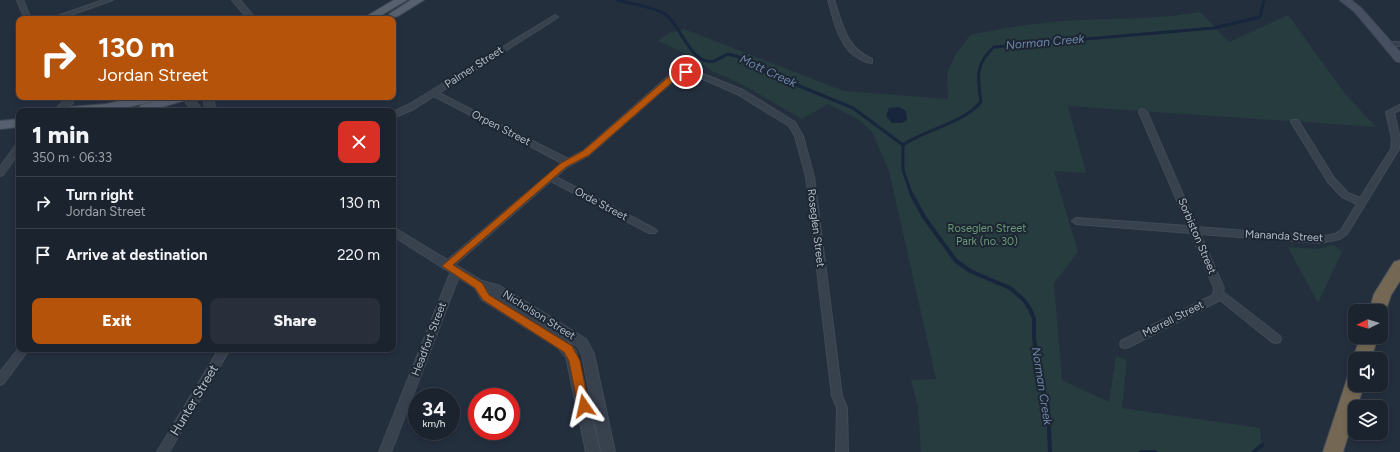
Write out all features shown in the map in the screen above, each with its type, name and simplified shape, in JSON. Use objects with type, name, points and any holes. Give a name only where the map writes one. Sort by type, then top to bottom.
[{"type":"highway","points":[[1380,304],[1383,294],[1400,268]]},
{"type":"highway","points":[[1333,452],[1352,392]]},
{"type":"main road","points":[[373,16],[402,0]]},
{"type":"main road","points":[[390,16],[419,0]]},
{"type":"main road","points":[[1347,1],[1358,10],[1400,59]]},
{"type":"main road","points":[[106,108],[142,100]]},
{"type":"main road","points":[[145,108],[172,100]]},
{"type":"main road","points":[[0,116],[16,114]]},
{"type":"main road","points":[[0,125],[16,123]]},
{"type":"street","points":[[20,0],[27,16]]},
{"type":"street","points":[[61,16],[110,0]]},
{"type":"street","points":[[236,0],[249,16]]},
{"type":"street","points":[[830,0],[847,45],[857,55],[869,60]]},
{"type":"street","name":"Palmer Street","points":[[396,114],[411,108],[554,17]]},
{"type":"street","points":[[1386,44],[1400,44]]},
{"type":"street","name":"Roseglen Street","points":[[567,162],[586,153],[675,75],[686,72],[698,74],[740,92],[792,124],[799,136],[809,172],[836,390],[842,408],[842,452]]},
{"type":"street","name":"Orpen Street","points":[[434,93],[567,162]]},
{"type":"street","points":[[62,108],[68,103],[68,100]]},
{"type":"street","name":"Mananda Street","points":[[1076,221],[1320,240],[1337,237],[1344,232],[1395,149],[1396,139],[1390,112],[1400,107]]},
{"type":"street","name":"Sorbiston Street","points":[[1143,112],[1219,288],[1218,293]]},
{"type":"street","points":[[1295,122],[1331,180],[1345,195],[1362,203]]},
{"type":"street","points":[[0,173],[16,151]]},
{"type":"street","points":[[451,268],[567,162]]},
{"type":"street","name":"Orde Street","points":[[550,177],[652,231]]},
{"type":"street","name":"Nicholson Street","points":[[396,233],[478,286],[486,298],[562,344],[572,355],[593,452]]},
{"type":"street","name":"Headfort Street","points":[[385,452],[451,268]]},
{"type":"street","name":"Nicholson Street","points":[[478,286],[496,289],[582,343],[588,354],[608,452]]},
{"type":"street","points":[[1218,293],[1276,339]]},
{"type":"street","name":"Merrell Street","points":[[1125,344],[1217,297],[1218,293]]},
{"type":"street","points":[[0,380],[22,352]]},
{"type":"street","name":"Hunter Street","points":[[163,452],[223,352]]},
{"type":"green space","name":"Roseglen Street Park (no. 30)","points":[[1200,12],[1229,42],[1288,15],[1346,95],[1376,127],[1068,106],[1086,173],[1054,171],[1078,252],[1054,283],[1062,380],[1109,402],[1116,356],[1127,360],[1122,408],[1260,428],[1262,445],[1260,452],[921,452],[918,407],[911,380],[936,379],[889,171],[872,132],[858,119],[828,104],[802,119],[743,85],[712,71],[690,56],[658,41],[669,33],[684,29],[844,91],[948,99],[947,72],[956,54],[970,35],[1012,27],[1053,22],[1156,17]]},
{"type":"green space","points":[[1333,245],[1342,252],[1318,303],[1288,247],[1318,249]]},
{"type":"water","points":[[899,107],[906,111],[907,120],[902,123],[892,123],[886,116],[889,108]]},
{"type":"waterway","name":"Mott Creek","points":[[617,0],[648,7],[665,14],[671,19],[686,43],[698,57],[706,61],[714,61],[728,54],[739,57],[763,71],[853,108],[903,145]]},
{"type":"waterway","name":"Norman Creek","points":[[903,145],[923,134],[954,121],[973,110],[981,102],[979,86],[980,66],[994,47],[1214,28],[1260,17],[1264,0]]},
{"type":"waterway","name":"Norman Creek","points":[[903,145],[903,170],[912,196]]},
{"type":"waterway","name":"Norman Creek","points":[[912,195],[924,217],[956,261],[970,271],[1010,288],[1024,300],[1030,309],[1034,319],[1034,338],[1039,373],[1048,406],[1050,452]]},
{"type":"waterway","points":[[1254,452],[1262,445]]},
{"type":"waterway","points":[[1141,452],[1155,452]]},
{"type":"route","points":[[584,406],[574,361],[568,349],[486,298],[478,286],[447,266],[564,165],[586,153],[675,75],[686,72]]}]
